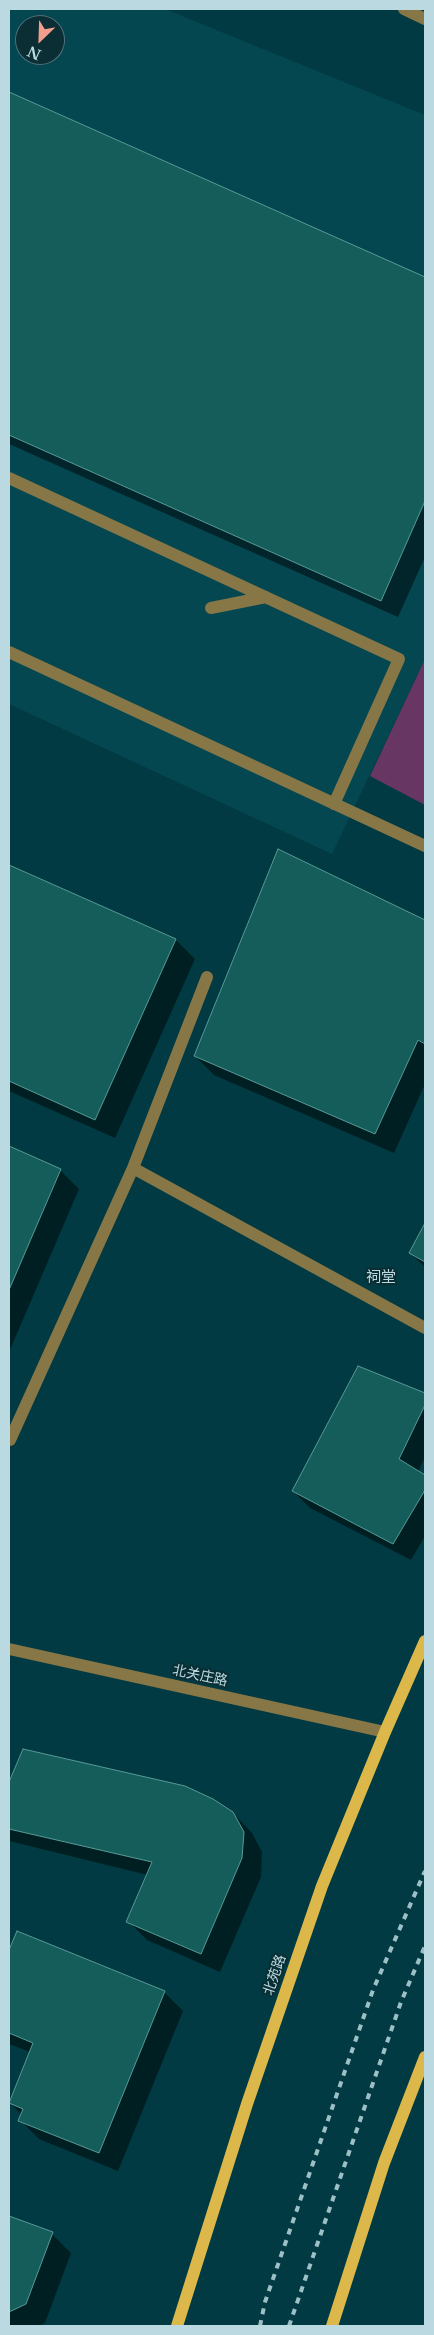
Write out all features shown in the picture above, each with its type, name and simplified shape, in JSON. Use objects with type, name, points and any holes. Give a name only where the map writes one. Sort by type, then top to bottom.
[{"type":"main road","name":"北苑路","points":[[177,2326],[247,2104],[322,1886],[385,1732],[425,1641]]},
{"type":"main road","points":[[332,2326],[384,2163],[425,2057]]},
{"type":"street","points":[[404,9],[425,18]]},
{"type":"street","points":[[9,478],[399,659],[334,804]]},
{"type":"street","points":[[211,608],[266,597]]},
{"type":"street","points":[[9,652],[425,846]]},
{"type":"street","points":[[10,1440],[133,1168],[207,977]]},
{"type":"street","points":[[133,1168],[425,1328]]},
{"type":"street","name":"北关庄路","points":[[9,1649],[385,1732]]},
{"type":"shaded area","points":[[9,9],[165,9],[425,115],[425,659],[332,854],[9,704]]},
{"type":"shaded area","points":[[425,659],[425,805],[370,776]]},
{"type":"building","points":[[9,92],[425,277],[425,501],[381,601],[9,435]]},
{"type":"building","points":[[278,849],[425,920],[425,1044],[418,1040],[375,1134],[194,1056]]},
{"type":"building","points":[[9,865],[176,939],[95,1120],[9,1081]]},
{"type":"building","points":[[9,1146],[61,1169],[9,1290]]},
{"type":"building","points":[[425,1223],[425,1262],[409,1253]]},
{"type":"building","points":[[358,1366],[425,1393],[425,1405],[399,1459],[425,1475],[425,1490],[393,1544],[292,1491]]},
{"type":"building","points":[[23,1749],[185,1786],[213,1799],[233,1812],[244,1832],[242,1858],[201,1954],[126,1922],[152,1862],[9,1829],[9,1782]]},
{"type":"building","points":[[17,1931],[165,1991],[99,2153],[18,2121],[23,2109],[9,2103],[33,2043],[9,2033],[9,1950]]},
{"type":"building","points":[[9,2216],[53,2232],[26,2304],[9,2312]]},
{"type":"railway","points":[[260,2326],[265,2302],[373,1990],[425,1871]]},
{"type":"railway","points":[[289,2326],[401,2002],[425,1946]]},
{"type":"district","name":"祠堂","points":[[381,1278]]}]
